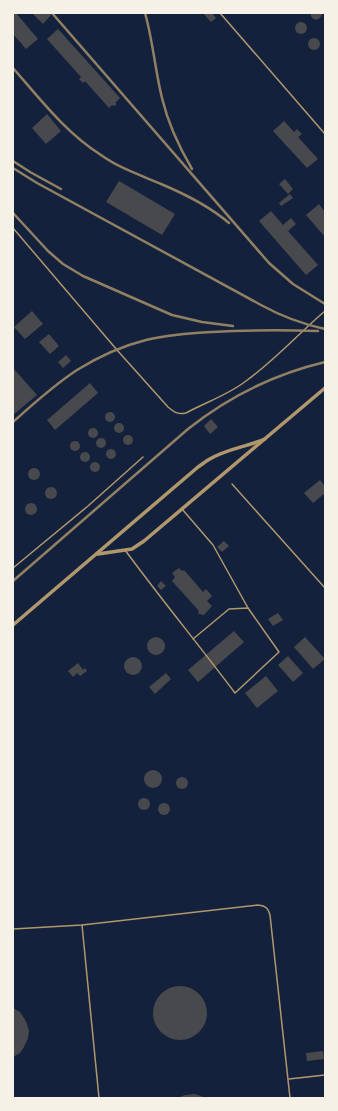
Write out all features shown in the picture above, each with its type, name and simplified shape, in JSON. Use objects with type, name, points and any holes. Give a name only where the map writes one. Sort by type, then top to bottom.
[{"type":"street","points":[[93,556],[105,552],[132,549],[144,541],[325,388]]},
{"type":"street","points":[[13,625],[198,467],[208,460],[223,453],[265,440]]},
{"type":"lane","points":[[220,13],[325,134]]},
{"type":"lane","points":[[13,228],[117,350],[175,413],[186,414],[245,382],[289,345],[325,311]]},
{"type":"lane","points":[[13,568],[88,506],[143,457]]},
{"type":"lane","points":[[232,484],[325,588]]},
{"type":"lane","points":[[125,550],[235,693],[279,652],[248,608],[214,545],[182,509]]},
{"type":"lane","points":[[193,638],[230,608],[248,608]]},
{"type":"lane","points":[[13,929],[82,925],[258,905],[265,906],[270,915],[290,1098]]},
{"type":"lane","points":[[82,925],[99,1098]]},
{"type":"lane","points":[[288,1079],[325,1075]]},
{"type":"building","points":[[13,13],[16,13],[38,39],[26,49],[13,34]]},
{"type":"building","points":[[32,13],[49,13],[51,15],[43,24]]},
{"type":"building","points":[[203,13],[212,13],[216,18],[211,22]]},
{"type":"building","points":[[310,13],[322,14],[320,18],[316,20],[312,18]]},
{"type":"building","points":[[299,22],[303,22],[307,28],[303,34],[299,34],[295,30],[295,26]]},
{"type":"building","points":[[58,29],[120,98],[115,103],[117,104],[114,106],[112,105],[109,108],[85,81],[83,83],[79,79],[81,77],[47,39]]},
{"type":"building","points":[[312,38],[316,38],[320,44],[316,50],[312,50],[308,46],[308,42]]},
{"type":"building","points":[[47,114],[61,131],[46,144],[32,128]]},
{"type":"building","points":[[284,121],[294,132],[297,129],[302,134],[298,137],[318,159],[307,168],[273,131]]},
{"type":"building","points":[[285,179],[293,189],[288,194],[279,184]]},
{"type":"building","points":[[119,181],[175,214],[162,235],[106,202]]},
{"type":"building","points":[[290,194],[293,198],[281,206],[279,203]]},
{"type":"building","points":[[319,204],[325,212],[325,237],[306,215]]},
{"type":"building","points":[[271,211],[283,225],[291,218],[296,224],[288,231],[318,265],[306,275],[259,221]]},
{"type":"building","points":[[32,311],[43,324],[25,339],[14,327]]},
{"type":"building","points":[[49,334],[59,346],[50,354],[39,342]]},
{"type":"building","points":[[66,355],[71,361],[63,368],[58,362]]},
{"type":"building","points":[[13,368],[37,395],[13,415]]},
{"type":"building","points":[[90,383],[98,393],[55,430],[47,420]]},
{"type":"building","points":[[110,412],[115,417],[110,422],[105,417]]},
{"type":"building","points":[[211,419],[218,427],[210,434],[204,426]]},
{"type":"building","points":[[119,423],[124,428],[119,433],[114,428]]},
{"type":"building","points":[[93,428],[98,433],[93,438],[88,433]]},
{"type":"building","points":[[128,435],[133,440],[128,445],[123,440]]},
{"type":"building","points":[[101,438],[106,443],[101,448],[96,443]]},
{"type":"building","points":[[75,441],[80,446],[75,451],[70,446]]},
{"type":"building","points":[[111,449],[116,454],[111,459],[106,454]]},
{"type":"building","points":[[85,452],[90,457],[85,462],[80,457]]},
{"type":"building","points":[[95,462],[100,467],[95,472],[90,467]]},
{"type":"building","points":[[36,468],[39,469],[39,479],[32,480],[29,479],[28,472],[29,469]]},
{"type":"building","points":[[320,480],[325,486],[325,493],[313,503],[304,493]]},
{"type":"building","points":[[53,487],[56,488],[56,498],[49,499],[46,498],[45,491],[46,488]]},
{"type":"building","points":[[33,503],[36,504],[36,514],[29,515],[26,514],[25,507],[26,504]]},
{"type":"building","points":[[224,541],[229,546],[222,552],[217,547]]},
{"type":"building","points":[[179,568],[182,571],[184,570],[203,592],[206,589],[212,596],[207,601],[212,606],[204,615],[198,613],[199,611],[172,581],[175,577],[172,573]]},
{"type":"building","points":[[161,581],[166,586],[161,590],[157,586]]},
{"type":"building","points":[[278,613],[283,620],[273,626],[268,619]]},
{"type":"building","points":[[234,631],[244,642],[198,682],[188,670]]},
{"type":"building","points":[[156,637],[162,640],[165,646],[162,652],[156,655],[150,652],[147,646],[150,640]]},
{"type":"building","points":[[305,637],[325,659],[313,669],[294,647]]},
{"type":"building","points":[[288,656],[303,673],[293,682],[278,665]]},
{"type":"building","points":[[133,657],[139,660],[142,666],[139,672],[133,675],[127,672],[124,666],[127,660]]},
{"type":"building","points":[[78,663],[83,670],[85,668],[87,671],[80,676],[77,673],[73,677],[68,671]]},
{"type":"building","points":[[166,673],[171,679],[155,694],[149,687]]},
{"type":"building","points":[[266,676],[278,691],[257,708],[245,693]]},
{"type":"building","points":[[153,770],[159,773],[162,779],[159,785],[153,788],[147,785],[144,779],[147,773]]},
{"type":"building","points":[[182,777],[186,779],[188,783],[186,787],[182,789],[178,787],[176,783],[178,779]]},
{"type":"building","points":[[144,798],[148,800],[150,804],[148,808],[144,810],[140,808],[138,804],[140,800]]},
{"type":"building","points":[[164,803],[168,805],[170,809],[168,813],[164,815],[160,813],[158,809],[160,805]]},
{"type":"building","points":[[175,986],[185,986],[195,990],[203,998],[207,1008],[207,1018],[203,1028],[195,1036],[185,1040],[175,1040],[165,1036],[157,1028],[153,1018],[153,1008],[157,998],[165,990]]},
{"type":"building","points":[[13,1008],[20,1012],[29,1031],[24,1047],[20,1053],[13,1057]]},
{"type":"building","points":[[323,1051],[324,1059],[307,1061],[306,1053]]},
{"type":"building","points":[[195,1094],[206,1098],[177,1098],[185,1095]]},
{"type":"railway","points":[[52,13],[269,263],[293,284],[325,304]]},
{"type":"railway","points":[[145,13],[167,117],[174,135],[192,169]]},
{"type":"railway","points":[[13,68],[54,115],[88,146],[122,168],[188,196],[213,211],[229,223]]},
{"type":"railway","points":[[13,161],[61,189]]},
{"type":"railway","points":[[13,168],[37,183],[269,309],[300,322],[325,329]]},
{"type":"railway","points":[[13,213],[48,251],[63,264],[83,276],[172,315],[202,322],[233,326]]},
{"type":"railway","points":[[13,422],[52,388],[77,370],[110,352],[137,342],[154,338],[204,332],[265,330],[318,331]]},
{"type":"railway","points":[[13,581],[203,417],[236,397],[270,380],[325,362]]}]
